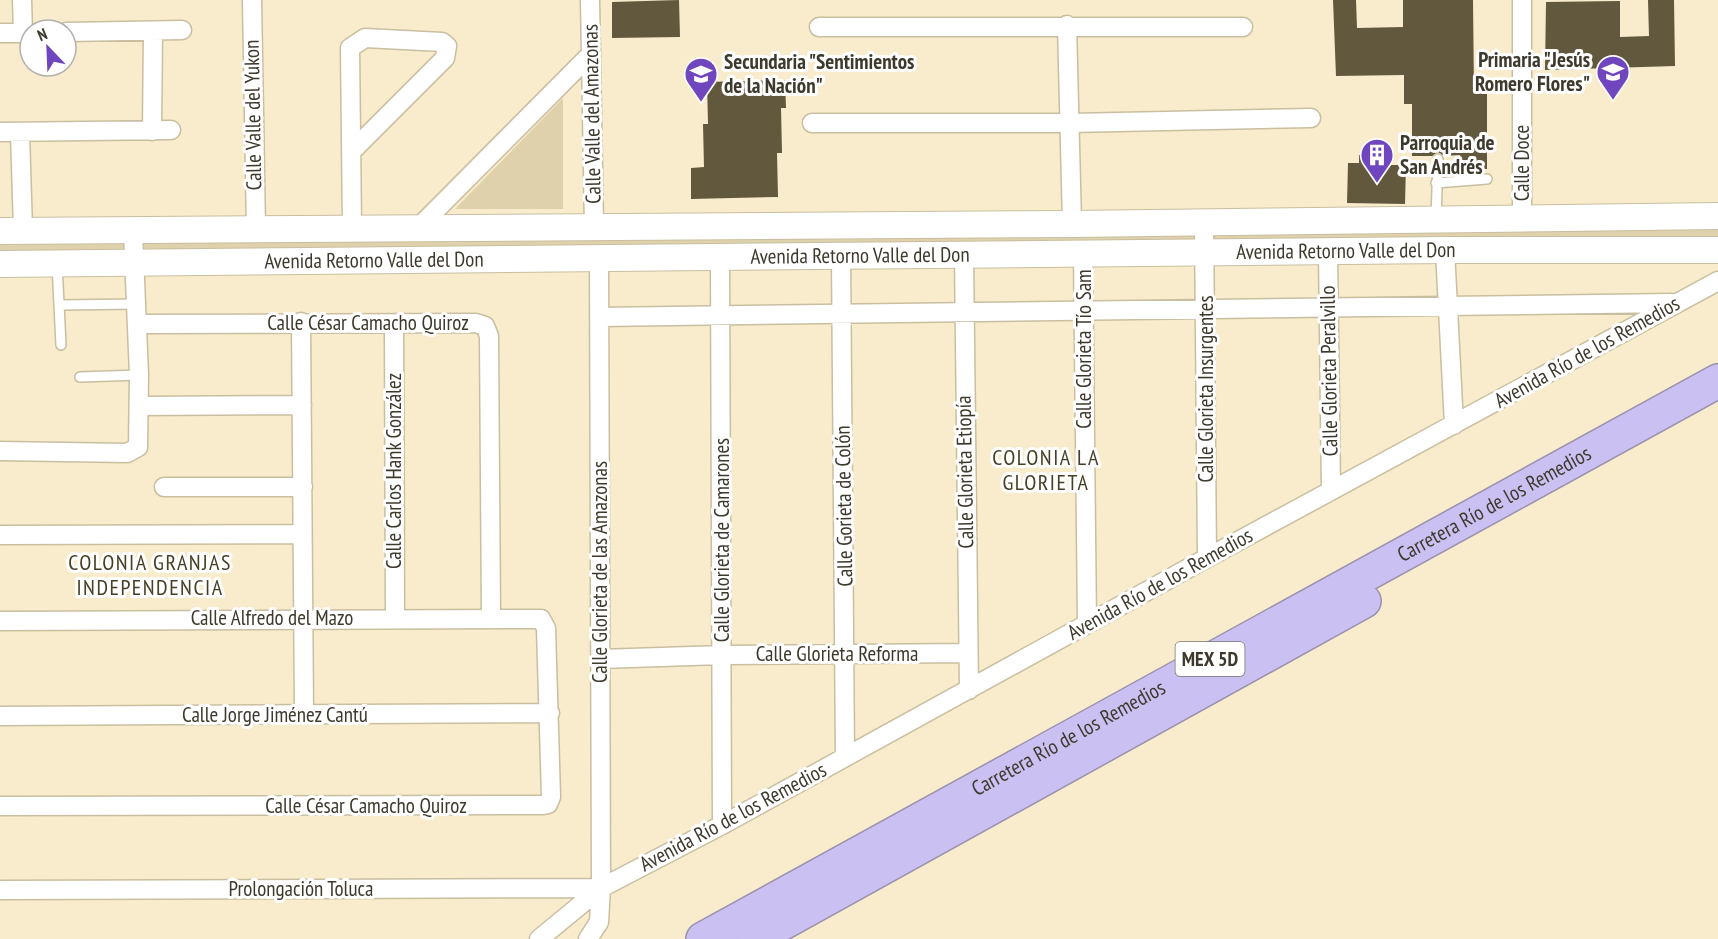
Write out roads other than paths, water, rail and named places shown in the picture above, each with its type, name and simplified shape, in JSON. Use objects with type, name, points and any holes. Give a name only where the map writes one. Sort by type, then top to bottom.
[{"type":"highway","name":"Carretera Río de los Remedios","points":[[703,939],[1718,381]]},
{"type":"highway","name":"Carretera Río de los Remedios","points":[[754,939],[1718,405]]},
{"type":"street","points":[[22,0],[24,18]]},
{"type":"street","name":"Calle Valle del Yukon","points":[[252,0],[256,230]]},
{"type":"street","name":"Calle Valle del Amazonas","points":[[590,0],[594,227]]},
{"type":"street","name":"Calle Doce","points":[[1522,0],[1522,219]]},
{"type":"street","points":[[1067,25],[1072,224]]},
{"type":"street","points":[[819,27],[1067,25],[1243,27]]},
{"type":"street","points":[[78,32],[182,30]]},
{"type":"street","points":[[152,131],[153,32]]},
{"type":"street","points":[[0,33],[18,33]]},
{"type":"street","points":[[351,152],[445,58],[447,46],[442,42],[365,38],[353,44],[349,54],[352,229]]},
{"type":"street","points":[[416,230],[591,54]]},
{"type":"street","points":[[812,123],[1071,123],[1311,118]]},
{"type":"street","points":[[0,132],[171,130]]},
{"type":"street","points":[[12,231],[20,133]]},
{"type":"street","name":"Avenida Retorno Valle del Don","points":[[12,231],[416,230],[1718,216]]},
{"type":"street","name":"Calle Glorieta Insurgentes","points":[[1204,221],[1207,558]]},
{"type":"street","points":[[0,451],[131,452],[139,444],[138,304],[133,232]]},
{"type":"street","points":[[1445,250],[1454,425]]},
{"type":"street","name":"Avenida Retorno Valle del Don","points":[[0,264],[1445,250],[1718,250]]},
{"type":"street","name":"Calle Glorieta Peralvillo","points":[[1328,251],[1331,491]]},
{"type":"street","name":"Calle Glorieta Tío Sam","points":[[1083,253],[1087,624]]},
{"type":"street","name":"Calle Glorieta Etiopía","points":[[964,254],[969,690]]},
{"type":"street","name":"Calle Gorieta de Colón","points":[[841,255],[844,757]]},
{"type":"street","name":"Calle Glorieta de Camarones","points":[[720,256],[722,825]]},
{"type":"street","name":"Calle Glorieta de las Amazonas","points":[[588,939],[599,922],[601,888],[599,257]]},
{"type":"street","name":"Avenida Río de los Remedios","points":[[539,939],[601,888],[722,825],[1207,558],[1718,281]]},
{"type":"street","points":[[599,317],[1675,303]]},
{"type":"street","points":[[301,322],[304,714]]},
{"type":"street","name":"Calle César Camacho Quiroz","points":[[138,324],[301,322],[476,324],[485,326],[487,331],[491,618]]},
{"type":"street","name":"Calle Carlos Hank González","points":[[394,324],[395,618]]},
{"type":"street","points":[[139,406],[302,405]]},
{"type":"street","points":[[164,487],[303,486]]},
{"type":"street","points":[[0,535],[302,534]]},
{"type":"street","name":"Calle Alfredo del Mazo","points":[[0,621],[537,618],[544,621]]},
{"type":"street","name":"Calle César Camacho Quiroz","points":[[0,806],[548,804],[551,797],[550,713],[544,621]]},
{"type":"street","name":"Calle Glorieta Reforma","points":[[600,660],[722,655],[967,654]]},
{"type":"street","name":"Calle Jorge Jiménez Cantú","points":[[0,716],[550,713]]},
{"type":"street","name":"Prolongación Toluca","points":[[0,890],[601,888]]},
{"type":"lane","points":[[1436,219],[1438,159]]},
{"type":"lane","points":[[1436,183],[1487,179]]},
{"type":"lane","points":[[57,264],[61,345]]},
{"type":"lane","points":[[59,305],[138,304]]},
{"type":"lane","points":[[80,377],[139,375]]},
{"type":"place","name":"Primaria \"Jesús Romero Flores\"","points":[[1613,101]]},
{"type":"place","name":"Secundaria \"Sentimientos de la Nación\"","points":[[701,103]]},
{"type":"place","name":"Parroquia de San Andrés","points":[[1377,184]]},
{"type":"district","name":"COLONIA LA GLORIETA","points":[[1046,470]]},
{"type":"district","name":"COLONIA GRANJAS INDEPENDENCIA","points":[[150,574]]}]
